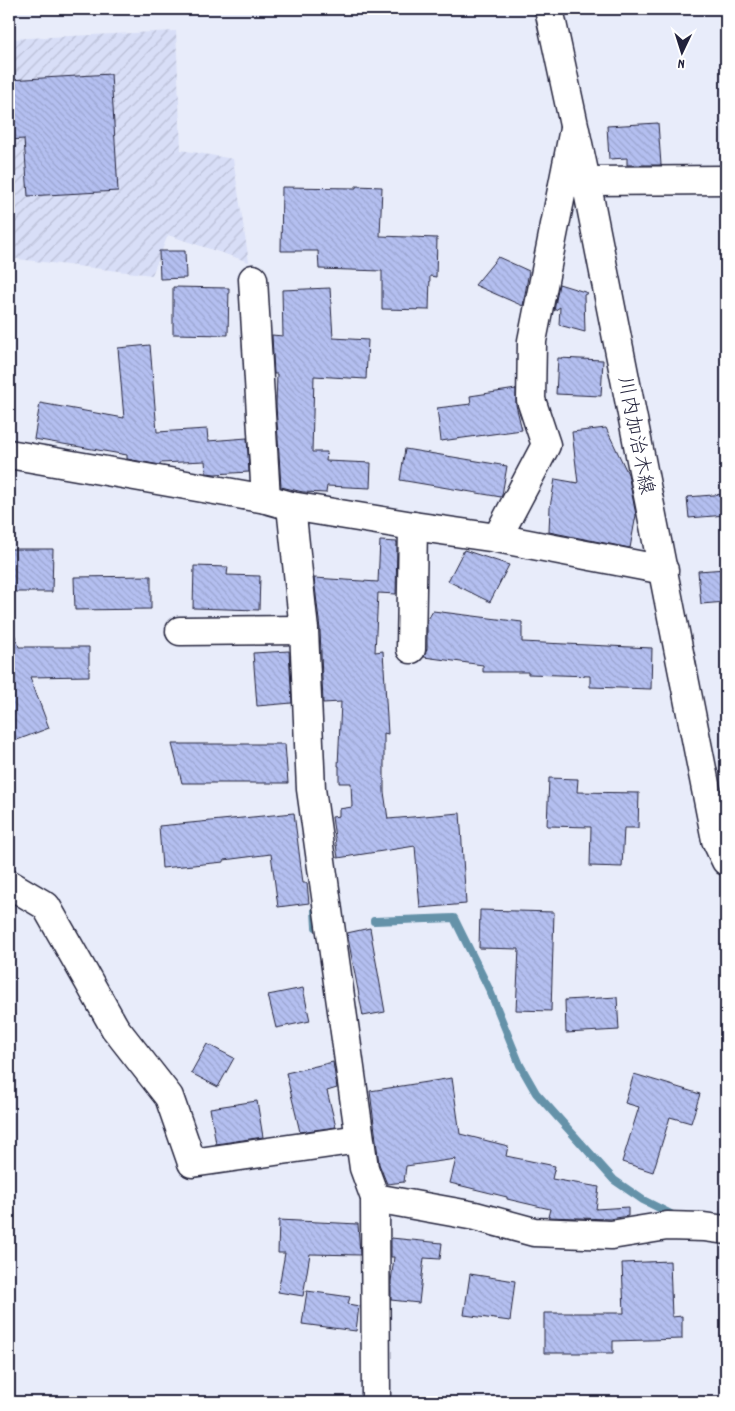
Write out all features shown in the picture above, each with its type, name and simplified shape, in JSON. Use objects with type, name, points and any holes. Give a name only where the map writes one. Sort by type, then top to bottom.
[{"type":"street","name":"川内加治木線","points":[[549,9],[586,181],[716,840],[726,860]]},
{"type":"street","points":[[497,538],[546,445],[531,400],[532,341],[574,129]]},
{"type":"street","points":[[586,181],[726,180]]},
{"type":"street","points":[[253,279],[278,502],[303,630],[311,789],[359,1139],[364,1168],[375,1198],[376,1402]]},
{"type":"street","points":[[9,454],[413,526],[497,538],[664,570]]},
{"type":"street","points":[[411,649],[413,526]]},
{"type":"street","points":[[180,631],[303,630]]},
{"type":"street","points":[[9,884],[46,906],[115,1028],[169,1097],[192,1163],[359,1139]]},
{"type":"street","points":[[375,1198],[475,1216],[534,1232],[611,1235],[667,1226],[704,1227],[726,1230]]},
{"type":"shaded area","points":[[176,31],[181,150],[233,159],[249,262],[168,235],[152,275],[9,258],[9,39]]},
{"type":"building","points":[[111,74],[118,191],[28,196],[24,139],[9,140],[9,80]]},
{"type":"building","points":[[658,123],[661,165],[627,165],[627,158],[609,159],[607,126]]},
{"type":"building","points":[[356,186],[382,187],[380,236],[437,238],[436,277],[430,276],[429,310],[382,309],[382,271],[319,269],[318,251],[281,251],[282,187],[356,188]]},
{"type":"building","points":[[159,251],[185,251],[186,278],[160,279]]},
{"type":"building","points":[[498,257],[529,271],[523,306],[475,285]]},
{"type":"building","points":[[559,284],[588,293],[584,295],[585,332],[559,325],[560,307],[554,311]]},
{"type":"building","points":[[173,287],[229,288],[228,335],[173,334]]},
{"type":"building","points":[[330,288],[333,338],[368,340],[366,379],[314,376],[312,452],[327,452],[326,461],[371,463],[370,488],[327,486],[326,493],[303,492],[281,487],[276,405],[277,374],[274,374],[272,335],[283,336],[282,290]]},
{"type":"building","points":[[150,345],[157,432],[207,429],[208,441],[247,438],[249,472],[206,473],[205,461],[160,463],[160,465],[127,459],[127,455],[34,439],[40,403],[124,418],[118,348]]},
{"type":"building","points":[[558,358],[603,360],[601,396],[556,394]]},
{"type":"building","points":[[516,389],[516,405],[522,430],[441,441],[437,408],[471,404],[470,396]]},
{"type":"building","points":[[606,428],[628,474],[636,515],[630,548],[549,532],[550,507],[555,479],[578,483],[572,432]]},
{"type":"building","points":[[405,449],[507,466],[502,495],[501,497],[400,480]]},
{"type":"building","points":[[726,494],[726,515],[689,518],[687,497]]},
{"type":"building","points":[[380,541],[397,542],[396,594],[378,593],[375,652],[383,651],[388,734],[384,733],[384,792],[388,819],[460,813],[466,904],[420,908],[415,846],[338,858],[332,817],[339,816],[339,809],[352,807],[351,783],[339,783],[341,702],[323,703],[320,629],[314,578],[378,582]]},
{"type":"building","points":[[9,549],[53,549],[52,592],[9,592]]},
{"type":"building","points":[[464,550],[509,565],[490,602],[448,581]]},
{"type":"building","points":[[194,566],[228,567],[227,575],[260,576],[259,610],[193,608]]},
{"type":"building","points":[[726,569],[726,602],[701,604],[698,571]]},
{"type":"building","points":[[151,576],[151,609],[75,610],[74,577]]},
{"type":"building","points":[[433,611],[522,622],[522,642],[652,648],[651,689],[590,687],[590,676],[528,674],[528,672],[483,672],[483,665],[424,657],[427,649],[427,621]]},
{"type":"building","points":[[9,625],[11,625],[19,647],[89,647],[89,676],[30,677],[49,728],[9,743]]},
{"type":"building","points":[[289,651],[292,703],[257,706],[253,653]]},
{"type":"building","points":[[172,744],[285,744],[288,783],[182,783]]},
{"type":"building","points":[[549,778],[578,779],[577,792],[639,793],[638,828],[624,828],[622,867],[590,866],[591,827],[547,826]]},
{"type":"building","points":[[294,813],[303,883],[307,883],[309,903],[278,907],[271,854],[224,860],[224,862],[162,868],[159,826]]},
{"type":"building","points":[[480,910],[554,912],[551,1011],[516,1010],[519,949],[479,948]]},
{"type":"building","points":[[370,928],[385,1012],[363,1016],[347,933]]},
{"type":"building","points":[[303,988],[310,1021],[276,1028],[268,995]]},
{"type":"building","points":[[617,997],[619,1030],[566,1033],[565,1000]]},
{"type":"building","points":[[207,1044],[234,1058],[218,1087],[191,1073]]},
{"type":"building","points":[[333,1062],[337,1088],[327,1091],[336,1127],[300,1132],[286,1073]]},
{"type":"building","points":[[634,1074],[700,1094],[691,1123],[670,1117],[653,1172],[622,1162],[639,1107],[625,1103]]},
{"type":"building","points":[[452,1078],[460,1134],[508,1146],[506,1156],[555,1166],[552,1179],[599,1187],[596,1209],[628,1207],[628,1216],[610,1219],[548,1217],[550,1209],[450,1183],[456,1159],[406,1166],[404,1182],[387,1184],[379,1164],[370,1091]]},
{"type":"building","points":[[257,1101],[263,1137],[216,1144],[210,1108]]},
{"type":"building","points":[[279,1220],[358,1224],[360,1255],[310,1254],[303,1296],[278,1292],[285,1253],[278,1253]]},
{"type":"building","points":[[391,1238],[442,1243],[440,1259],[424,1258],[419,1303],[391,1300],[394,1257],[391,1257]]},
{"type":"building","points":[[670,1261],[672,1317],[682,1316],[682,1339],[613,1341],[613,1353],[544,1353],[544,1313],[624,1313],[622,1263]]},
{"type":"building","points":[[470,1274],[515,1281],[510,1321],[464,1315]]},
{"type":"building","points":[[307,1291],[350,1297],[348,1304],[359,1306],[356,1331],[302,1324]]},
{"type":"waterway","points":[[315,910],[316,927]]},
{"type":"waterway","points":[[374,921],[454,918],[490,991],[520,1065],[536,1093],[614,1180],[643,1200],[677,1217]]}]
